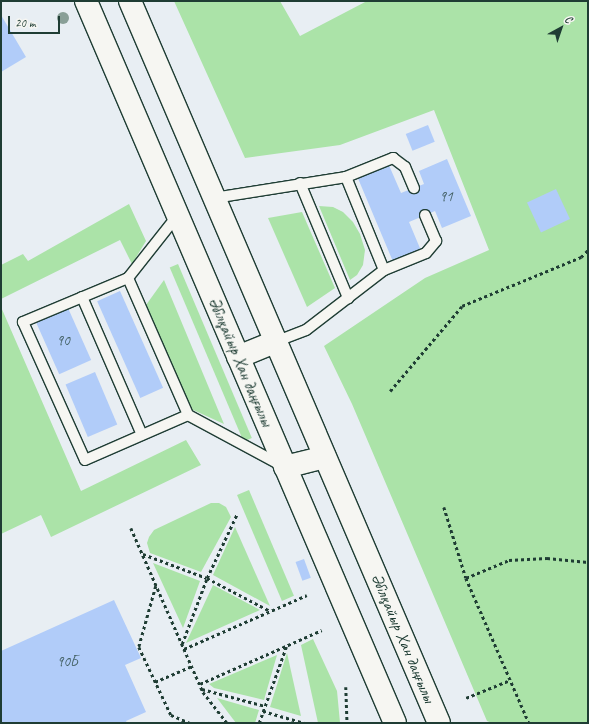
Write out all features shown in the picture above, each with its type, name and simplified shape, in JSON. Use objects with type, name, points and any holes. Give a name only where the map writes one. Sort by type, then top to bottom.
[{"type":"main road","name":"Әбілқайыр Хан даңғылы","points":[[86,1],[395,723]]},
{"type":"main road","name":"Әбілқайыр Хан даңғылы","points":[[130,1],[277,341],[439,723]]},
{"type":"main road","points":[[238,358],[277,341]]},
{"type":"main road","points":[[285,467],[325,457]]},
{"type":"lane","points":[[214,198],[300,183],[346,177],[393,158],[405,167],[414,188]]},
{"type":"lane","points":[[346,177],[384,270]]},
{"type":"lane","points":[[300,183],[348,298]]},
{"type":"lane","points":[[277,341],[306,330],[384,270],[426,253],[436,241],[425,215]]},
{"type":"lane","points":[[177,216],[128,278],[23,322],[85,460],[188,415]]},
{"type":"lane","points":[[128,278],[188,415],[285,467]]},
{"type":"lane","points":[[82,297],[142,435]]},
{"type":"path","points":[[390,391],[462,306],[582,257],[588,250]]},
{"type":"path","points":[[444,507],[466,578],[529,723]]},
{"type":"path","points":[[182,644],[207,578],[238,514]]},
{"type":"path","points":[[131,528],[202,689],[227,723]]},
{"type":"path","points":[[143,554],[207,578],[270,611]]},
{"type":"path","points":[[466,578],[509,560],[547,558],[588,562]]},
{"type":"path","points":[[156,586],[139,647],[170,716],[190,723]]},
{"type":"path","points":[[184,649],[307,595]]},
{"type":"path","points":[[200,684],[322,630]]},
{"type":"path","points":[[259,723],[286,646]]},
{"type":"path","points":[[155,682],[192,666]]},
{"type":"path","points":[[466,698],[510,680]]},
{"type":"path","points":[[346,687],[347,723]]},
{"type":"path","points":[[202,689],[265,706]]},
{"type":"path","points":[[263,711],[304,723]]},
{"type":"green space","points":[[174,1],[280,1],[300,36],[367,1],[588,1],[588,723],[492,723],[487,721],[352,404],[324,346],[425,278],[489,250],[434,110],[340,145],[245,158]]},
{"type":"green space","points":[[129,204],[146,241],[132,264],[120,240],[1,299],[1,265],[23,254],[28,261]]},
{"type":"green space","points":[[319,206],[333,207],[343,212],[353,222],[360,234],[365,250],[363,265],[357,275],[350,280]]},
{"type":"green space","points":[[302,212],[335,288],[307,307],[268,218]]},
{"type":"green space","points":[[178,264],[252,438],[244,441],[170,268]]},
{"type":"green space","points":[[164,280],[224,424],[191,409],[146,305]]},
{"type":"green space","points":[[1,307],[81,491],[186,440],[201,465],[51,537],[41,515],[1,534]]},
{"type":"green space","points":[[249,490],[294,596],[282,601],[237,495]]},
{"type":"green space","points":[[211,503],[219,503],[226,507],[231,517],[201,572],[150,553],[147,543],[154,530]]},
{"type":"green space","points":[[235,527],[270,606],[213,575]]},
{"type":"green space","points":[[153,563],[200,581],[183,628]]},
{"type":"green space","points":[[213,585],[260,610],[186,643]]},
{"type":"green space","points":[[313,639],[337,691],[340,723],[318,723],[301,645]]},
{"type":"green space","points":[[287,653],[301,716],[270,707]]},
{"type":"green space","points":[[277,655],[264,700],[214,688],[209,684]]},
{"type":"green space","points":[[217,698],[259,710],[255,723],[236,723]]},
{"type":"building","points":[[1,15],[26,57],[1,72]]},
{"type":"building","points":[[428,125],[435,142],[412,151],[406,134]]},
{"type":"building","points":[[447,159],[471,216],[442,228],[435,211],[409,222],[422,253],[394,264],[357,176],[388,163],[401,193],[424,184],[419,171]]},
{"type":"building","points":[[556,189],[570,219],[541,232],[527,203]]},
{"type":"building","points":[[120,291],[163,388],[140,398],[97,301]]},
{"type":"building","points":[[68,308],[91,360],[59,374],[36,322]]},
{"type":"building","points":[[95,372],[117,424],[88,437],[66,385]]},
{"type":"building","points":[[304,559],[311,578],[302,581],[296,562]]},
{"type":"building","points":[[114,600],[141,658],[125,665],[146,712],[126,721],[127,723],[1,723],[1,651]]}]
